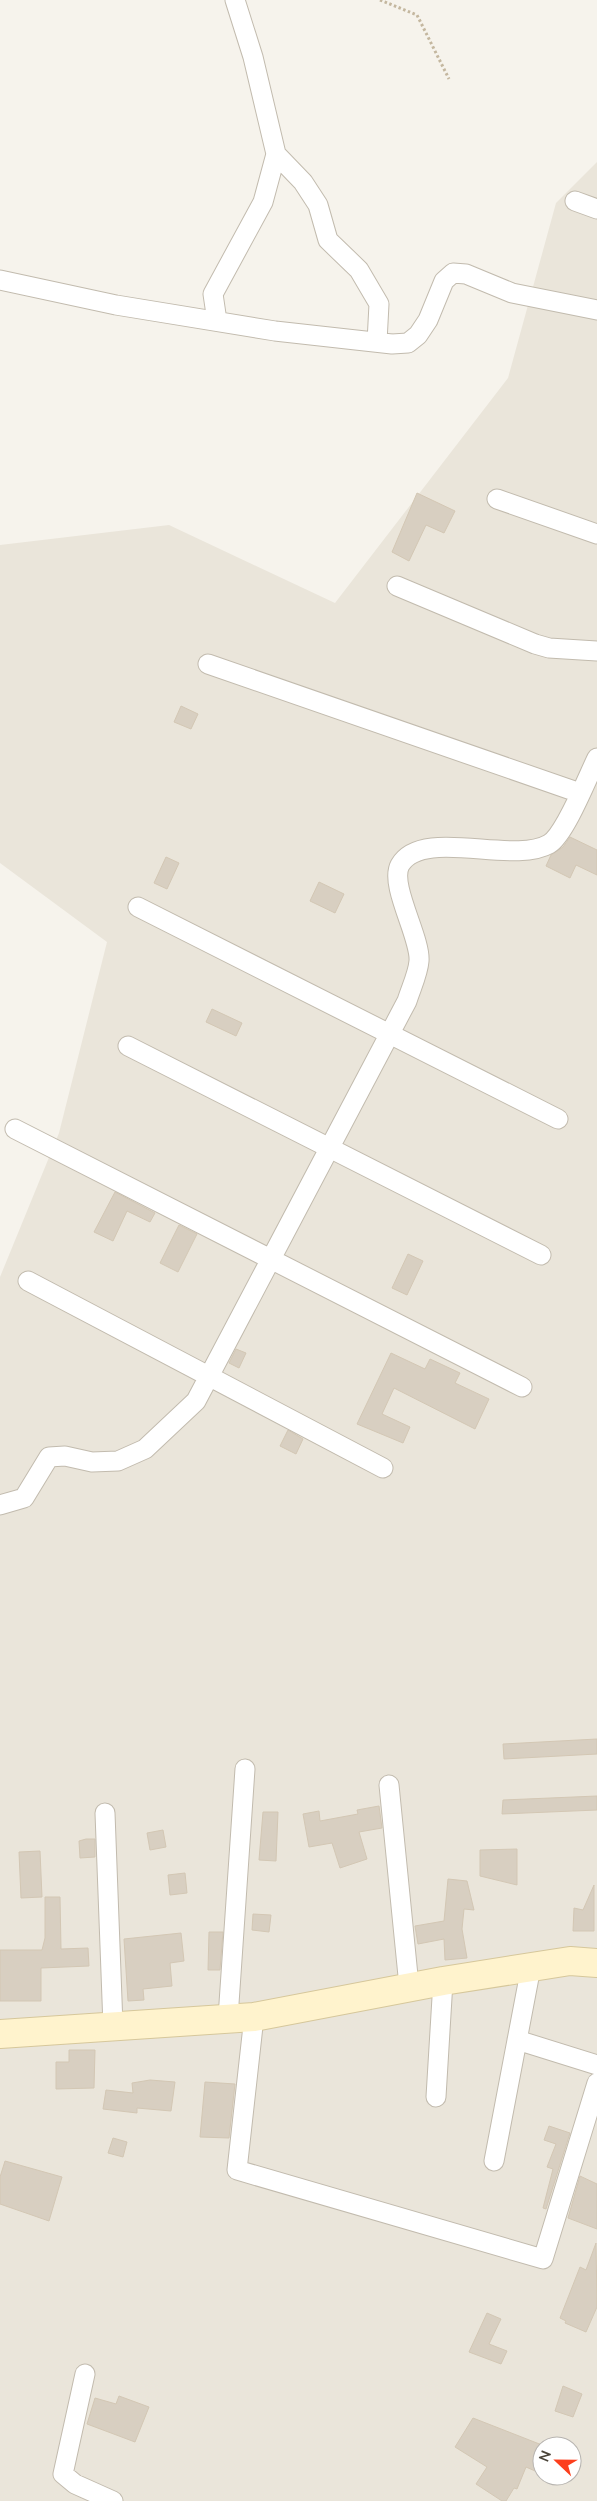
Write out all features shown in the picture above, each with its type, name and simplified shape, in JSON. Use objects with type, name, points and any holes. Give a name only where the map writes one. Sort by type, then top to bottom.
[{"type":"street","points":[[217,321],[213,294],[263,202],[276,154],[253,57],[235,0]]},
{"type":"street","points":[[276,154],[303,182],[318,205],[328,240],[359,270],[379,304],[377,342]]},
{"type":"street","points":[[575,201],[597,209]]},
{"type":"street","points":[[0,280],[116,304],[275,331],[377,342],[408,343],[418,335],[428,320],[444,281],[453,273],[466,274],[512,293],[597,310]]},
{"type":"street","points":[[497,499],[597,534]]},
{"type":"street","points":[[397,586],[535,644],[549,648],[597,651]]},
{"type":"street","points":[[208,664],[587,790]]},
{"type":"street","points":[[0,1505],[24,1498],[49,1457],[65,1456],[92,1462],[118,1461],[145,1449],[196,1401],[407,1001],[420,960],[397,881],[399,866],[409,855],[430,848],[518,851],[550,844],[563,829],[587,790],[597,758]]},
{"type":"street","points":[[138,907],[558,1119]]},
{"type":"street","points":[[128,1046],[541,1255]]},
{"type":"street","points":[[15,1129],[522,1387]]},
{"type":"street","points":[[28,1281],[383,1468]]},
{"type":"street","points":[[245,1770],[241,2017],[236,2170],[543,2258],[597,2083]]},
{"type":"street","points":[[389,1785],[409,1986]]},
{"type":"street","points":[[105,1813],[113,2026]]},
{"type":"street","points":[[0,2034],[241,2017],[409,1986],[570,1961],[597,1963]]},
{"type":"street","points":[[494,2160],[531,1967]]},
{"type":"street","points":[[436,2098],[442,1981]]},
{"type":"street","points":[[517,2040],[597,2066]]},
{"type":"street","points":[[85,2374],[63,2474],[75,2484],[113,2501]]},
{"type":"path","points":[[380,0],[417,15],[449,79]]},
{"type":"shaded area","points":[[597,162],[597,2501],[0,2501],[0,1277],[59,1133],[107,942],[0,863],[0,545],[169,525],[335,603],[508,378],[556,203]]},
{"type":"building","points":[[417,493],[455,511],[444,533],[426,525],[409,561],[392,552]]},
{"type":"building","points":[[181,706],[198,714],[191,729],[174,722]]},
{"type":"building","points":[[570,837],[597,850],[597,875],[576,865],[570,878],[546,866],[551,855],[563,847]]},
{"type":"building","points":[[166,857],[179,863],[167,889],[154,883]]},
{"type":"building","points":[[319,882],[344,894],[335,913],[310,901]]},
{"type":"building","points":[[212,1009],[242,1023],[236,1036],[206,1022]]},
{"type":"building","points":[[115,1192],[155,1213],[150,1222],[127,1211],[113,1241],[94,1232]]},
{"type":"building","points":[[179,1225],[197,1234],[178,1272],[160,1263]]},
{"type":"building","points":[[408,1254],[423,1261],[407,1295],[392,1288]]},
{"type":"building","points":[[236,1349],[246,1353],[239,1368],[229,1363]]},
{"type":"building","points":[[391,1353],[425,1369],[430,1359],[460,1373],[455,1383],[489,1399],[475,1429],[394,1388],[382,1414],[410,1427],[403,1443],[357,1424]]},
{"type":"building","points":[[288,1430],[303,1439],[296,1454],[280,1446]]},
{"type":"building","points":[[597,1739],[597,1754],[504,1759],[503,1744]]},
{"type":"building","points":[[597,1796],[597,1810],[502,1814],[503,1800]]},
{"type":"building","points":[[379,1806],[382,1828],[359,1832],[367,1859],[340,1868],[332,1843],[309,1847],[303,1814],[319,1811],[320,1821],[358,1814],[357,1810]]},
{"type":"building","points":[[263,1812],[278,1812],[276,1861],[259,1860]]},
{"type":"building","points":[[163,1830],[166,1847],[150,1850],[147,1833]]},
{"type":"building","points":[[95,1839],[95,1857],[80,1858],[79,1841]]},
{"type":"building","points":[[517,1849],[517,1885],[480,1876],[480,1850]]},
{"type":"building","points":[[40,1851],[42,1897],[21,1898],[19,1852]]},
{"type":"building","points":[[185,1873],[187,1893],[170,1895],[168,1875]]},
{"type":"building","points":[[448,1879],[467,1881],[474,1910],[464,1909],[462,1929],[467,1958],[445,1960],[444,1939],[418,1944],[415,1926],[444,1921]]},
{"type":"building","points":[[594,1885],[594,1931],[573,1931],[574,1908],[583,1910]]},
{"type":"building","points":[[45,1897],[60,1897],[61,1949],[88,1948],[89,1966],[41,1968],[41,2001],[0,2001],[0,1950],[42,1950],[45,1938]]},
{"type":"building","points":[[253,1914],[271,1915],[269,1932],[252,1930]]},
{"type":"building","points":[[209,1932],[223,1932],[220,1970],[208,1970]]},
{"type":"building","points":[[181,1933],[184,1961],[170,1963],[172,1986],[143,1989],[144,2000],[128,2001],[124,1939]]},
{"type":"building","points":[[69,2050],[95,2050],[94,2088],[56,2089],[56,2062],[69,2062]]},
{"type":"building","points":[[150,2080],[175,2082],[171,2111],[137,2108],[137,2113],[103,2109],[106,2090],[133,2093],[132,2083]]},
{"type":"building","points":[[205,2082],[235,2084],[229,2138],[200,2137]]},
{"type":"building","points":[[549,2126],[570,2133],[546,2209],[543,2208],[553,2169],[547,2167],[556,2144],[544,2140]]},
{"type":"building","points":[[113,2138],[127,2142],[123,2157],[108,2153]]},
{"type":"building","points":[[5,2161],[62,2177],[49,2221],[0,2204],[0,2177]]},
{"type":"building","points":[[580,2176],[597,2184],[597,2229],[568,2218]]},
{"type":"building","points":[[596,2243],[597,2307],[586,2332],[565,2323],[566,2321],[560,2318],[580,2267],[586,2270]]},
{"type":"building","points":[[487,2313],[501,2319],[489,2344],[507,2351],[501,2364],[469,2352]]},
{"type":"building","points":[[563,2386],[582,2394],[573,2417],[555,2411]]},
{"type":"building","points":[[119,2396],[149,2407],[135,2442],[87,2424],[95,2398],[116,2404]]},
{"type":"building","points":[[473,2418],[532,2441],[532,2470],[526,2467],[517,2489],[514,2488],[506,2501],[502,2501],[476,2484],[487,2467],[455,2447]]}]
